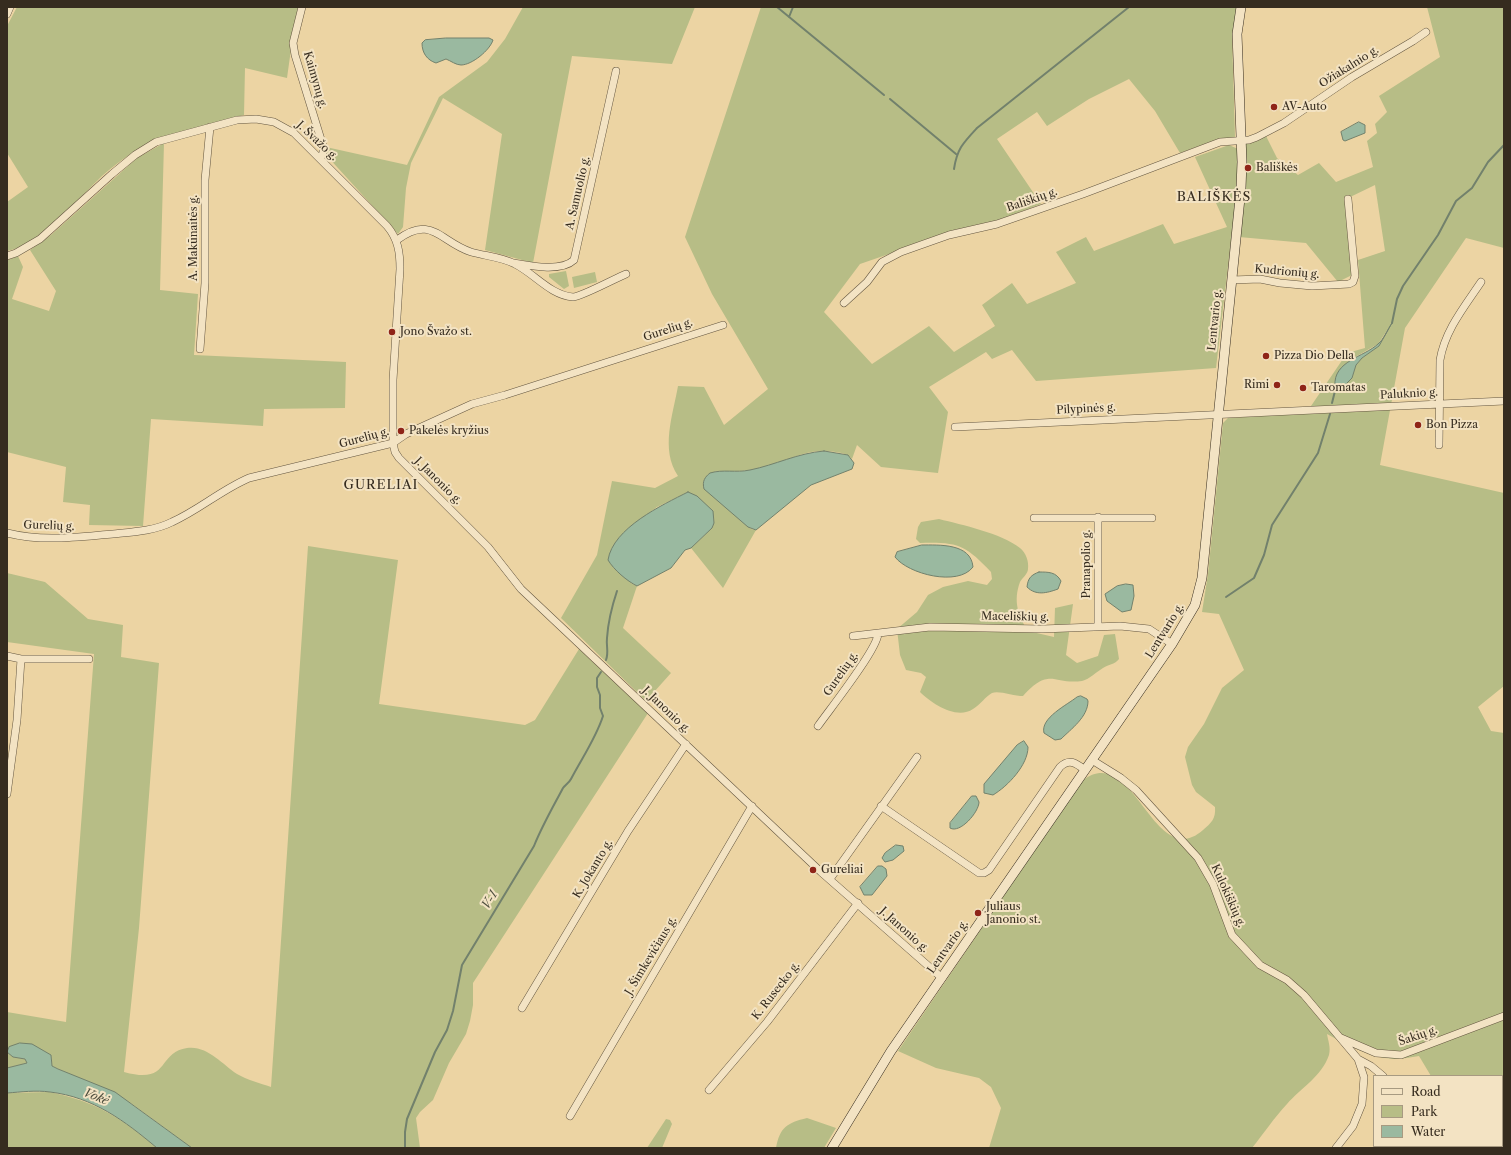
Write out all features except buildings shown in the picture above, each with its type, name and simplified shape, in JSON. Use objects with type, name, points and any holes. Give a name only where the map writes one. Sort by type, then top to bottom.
[{"type":"main road","name":"Lentvario g.","points":[[832,1148],[891,1051],[1172,644],[1188,618],[1199,591],[1219,414],[1241,188],[1241,141],[1237,34],[1241,7]]},
{"type":"street","points":[[7,14],[10,7]]},
{"type":"street","name":"Kaimynų g.","points":[[302,7],[294,43],[295,55],[323,146],[323,153],[320,158]]},
{"type":"street","name":"Ožiakalnio g.","points":[[1241,141],[1257,137],[1284,123],[1352,77],[1426,32]]},
{"type":"street","name":"A. Samuolio g.","points":[[514,264],[544,268],[570,263],[574,260],[616,71]]},
{"type":"street","name":"J. Švažo g.","points":[[7,256],[16,253],[40,240],[112,174],[135,155],[156,142],[237,120],[256,119],[274,122],[294,133],[320,158],[387,226],[396,240],[400,251],[400,263],[393,380],[393,443]]},
{"type":"street","name":"A. Makūnaitės g.","points":[[200,349],[206,283],[205,180],[210,127]]},
{"type":"street","name":"Bališkių g.","points":[[844,303],[867,282],[882,262],[901,252],[949,235],[997,224],[1083,194],[1220,142],[1241,141]]},
{"type":"street","name":"Kudrionių g.","points":[[1232,280],[1260,279],[1280,284],[1312,286],[1349,284],[1353,282],[1355,276],[1348,199]]},
{"type":"street","points":[[396,240],[413,230],[431,231],[470,252],[514,264],[555,292],[575,297],[626,274]]},
{"type":"street","points":[[1439,445],[1440,360],[1442,346],[1448,332],[1481,282]]},
{"type":"street","name":"Gurelių g.","points":[[7,533],[38,539],[83,538],[163,526],[180,518],[230,486],[249,478],[393,443],[406,434],[472,404],[505,395],[723,325]]},
{"type":"street","name":"Paluknio g.","points":[[1219,414],[1504,401]]},
{"type":"street","name":"Pilypinės g.","points":[[955,426],[1219,414]]},
{"type":"street","name":"J. Janonio g.","points":[[393,443],[395,452],[399,458],[488,547],[521,589],[830,879],[942,978]]},
{"type":"street","points":[[1098,517],[1152,518]]},
{"type":"street","name":"Pranapolio g.","points":[[1034,518],[1098,517],[1098,627]]},
{"type":"street","name":"Maceliškių g.","points":[[853,636],[930,627],[1042,629],[1140,627],[1156,632],[1172,644]]},
{"type":"street","name":"Gurelių g.","points":[[818,726],[858,671],[876,642],[878,634]]},
{"type":"street","points":[[7,656],[21,659],[89,659]]},
{"type":"street","points":[[7,794],[17,720],[21,659]]},
{"type":"street","name":"K. Jokanto g.","points":[[522,1008],[628,831],[686,744]]},
{"type":"street","points":[[830,879],[917,757]]},
{"type":"street","name":"Kulokiškių g.","points":[[1092,760],[1121,778],[1136,790],[1198,858],[1213,884],[1232,935],[1260,965],[1287,980],[1304,995],[1358,1060],[1364,1076],[1362,1104],[1353,1126],[1336,1148]]},
{"type":"street","points":[[881,806],[979,873],[984,873],[989,870],[1060,767],[1071,761],[1085,770]]},
{"type":"street","name":"J. Šimkevičiaus g.","points":[[570,1116],[752,806]]},
{"type":"street","name":"K. Rusecko g.","points":[[709,1090],[767,1022],[858,903]]},
{"type":"street","name":"Šakių g.","points":[[1338,1037],[1376,1053],[1401,1055],[1504,1016]]},
{"type":"street","points":[[1358,1060],[1371,1066],[1382,1075]]},
{"type":"green space","points":[[17,7],[300,7],[293,35],[287,78],[245,68],[244,115],[158,138],[143,146],[102,176],[45,231],[19,247],[7,251],[7,202],[28,187],[7,153],[7,26]]},
{"type":"green space","points":[[523,7],[695,7],[672,64],[572,56],[533,263],[485,250],[502,134],[443,98],[411,163],[406,188],[403,227],[398,234],[317,145],[407,165],[439,97],[487,62],[505,39]]},
{"type":"green space","points":[[761,7],[1237,7],[1232,36],[1235,137],[1217,140],[1180,153],[1155,111],[1129,79],[1089,99],[1047,126],[1037,112],[997,139],[1041,204],[991,223],[947,234],[860,264],[824,312],[872,364],[929,326],[954,352],[995,326],[982,305],[1012,283],[1027,304],[1076,283],[1056,252],[1086,237],[1094,251],[1163,224],[1174,244],[1227,227],[1195,157],[1229,145],[1238,149],[1236,198],[1216,368],[1036,381],[1012,350],[992,359],[986,352],[929,387],[948,412],[938,473],[881,467],[857,445],[852,459],[847,455],[840,453],[817,451],[803,454],[759,469],[715,471],[751,529],[756,530],[723,588],[691,548],[712,528],[714,517],[688,492],[657,507],[630,528],[631,583],[637,586],[623,628],[671,673],[646,701],[561,618],[597,555],[612,481],[655,488],[678,476],[670,455],[669,432],[678,386],[704,387],[724,425],[768,389],[712,294],[685,237]]},
{"type":"green space","points":[[1427,7],[1504,7],[1504,248],[1466,238],[1405,328],[1380,465],[1504,493],[1504,686],[1478,707],[1491,731],[1504,733],[1504,1148],[1422,1148],[1503,1147],[1503,1075],[1430,1075],[1419,1056],[1394,1059],[1376,1056],[1359,1050],[1327,1034],[1330,1052],[1326,1062],[1316,1076],[1282,1109],[1252,1148],[989,1148],[1001,1108],[991,1087],[979,1078],[936,1068],[898,1051],[1082,781],[1100,773],[1116,778],[1130,790],[1156,823],[1170,835],[1186,839],[1203,830],[1215,815],[1215,807],[1196,792],[1192,785],[1185,757],[1188,747],[1204,724],[1222,688],[1244,670],[1219,614],[1202,612],[1208,574],[1223,423],[1228,418],[1311,413],[1311,406],[1347,353],[1365,348],[1358,260],[1385,251],[1375,185],[1346,199],[1352,275],[1338,282],[1306,243],[1239,237],[1246,190],[1244,144],[1265,134],[1277,158],[1298,175],[1319,163],[1336,182],[1373,167],[1367,141],[1377,133],[1375,124],[1387,112],[1379,96],[1440,57]],"holes":[[[1390,326],[1379,346],[1362,358],[1356,365],[1352,378],[1343,387],[1335,386],[1342,368],[1350,360],[1378,344]]]},
{"type":"green space","points":[[164,143],[160,290],[198,294],[194,355],[346,362],[345,408],[264,409],[263,426],[151,419],[143,526],[89,525],[90,505],[63,502],[66,467],[7,452],[7,260],[18,256],[23,267],[12,299],[49,311],[56,291],[30,250],[51,235],[137,158]]},
{"type":"green space","points":[[566,271],[569,286],[564,289],[549,277],[549,274]]},
{"type":"green space","points":[[595,272],[597,282],[574,288],[572,277]]},
{"type":"green space","points":[[939,519],[1003,538],[1024,552],[1027,560],[1028,571],[1020,582],[1017,602],[1019,614],[1028,631],[1054,637],[1055,608],[1073,604],[1066,655],[1077,663],[1098,656],[1104,635],[1115,634],[1119,659],[1082,681],[1072,682],[1046,679],[1032,687],[1023,696],[998,692],[992,693],[976,707],[967,712],[952,712],[938,706],[925,697],[920,692],[926,677],[921,673],[906,670],[900,655],[897,629],[917,612],[928,595],[943,587],[968,581],[987,585],[992,579],[991,572],[982,563],[960,547],[944,543],[920,543],[916,539],[918,527],[921,522]]},
{"type":"green space","points":[[308,546],[398,560],[379,704],[525,725],[535,720],[579,649],[648,713],[473,983],[473,1005],[466,1034],[449,1063],[433,1100],[420,1112],[416,1118],[420,1148],[192,1148],[132,1104],[52,1066],[51,1055],[9,1047],[7,1051],[7,1012],[66,1022],[94,654],[7,642],[7,573],[45,582],[88,619],[123,625],[121,657],[159,663],[139,928],[124,1072],[139,1075],[149,1074],[162,1067],[177,1051],[187,1048],[194,1048],[208,1052],[237,1074],[249,1080],[271,1087]]},
{"type":"green space","points":[[7,1052],[13,1057],[25,1059],[27,1063],[7,1068]]},
{"type":"green space","points":[[49,1092],[80,1100],[107,1112],[120,1119],[157,1148],[7,1148],[7,1093]]},
{"type":"green space","points":[[807,1118],[836,1128],[824,1148],[776,1148],[782,1131],[789,1124]]},
{"type":"green space","points":[[666,1119],[670,1120],[672,1124],[662,1148],[647,1148]]},
{"type":"water","points":[[446,38],[489,38],[493,40],[480,56],[465,64],[457,64],[446,59],[436,63],[430,60],[424,53],[422,43],[425,40]]},
{"type":"water","points":[[1359,122],[1365,125],[1365,133],[1345,141],[1343,140],[1341,132]]},
{"type":"water","points":[[1392,323],[1379,346],[1362,358],[1356,365],[1352,378],[1343,387],[1335,386],[1339,371],[1344,365],[1378,344]]},
{"type":"water","points":[[824,451],[848,455],[854,463],[852,469],[811,485],[756,530],[748,527],[704,489],[704,480],[710,473],[720,471],[750,470],[805,454]]},
{"type":"water","points":[[688,492],[697,496],[713,511],[714,523],[712,528],[691,548],[685,550],[671,568],[637,586],[633,584],[617,571],[608,560],[612,548],[619,538],[640,519]]},
{"type":"water","points":[[922,545],[937,545],[960,549],[967,553],[971,559],[973,567],[966,573],[956,576],[933,576],[911,569],[895,557],[897,552]]},
{"type":"water","points":[[1039,572],[1049,572],[1057,576],[1061,581],[1058,589],[1042,593],[1030,590],[1027,587],[1030,577]]},
{"type":"water","points":[[1126,584],[1133,585],[1134,596],[1131,610],[1122,612],[1107,601],[1105,594],[1117,586]]},
{"type":"water","points":[[1081,696],[1087,699],[1087,707],[1082,717],[1074,727],[1061,739],[1055,740],[1044,733],[1046,722],[1055,712],[1077,697]]},
{"type":"water","points":[[1024,741],[1028,747],[1025,761],[1011,781],[993,795],[984,793],[984,784],[1017,745]]},
{"type":"water","points":[[972,796],[976,796],[979,802],[976,811],[964,825],[959,828],[950,828],[950,823]]},
{"type":"water","points":[[896,845],[903,846],[904,851],[893,860],[885,862],[882,858],[885,853]]},
{"type":"water","points":[[878,866],[882,866],[886,869],[887,876],[872,895],[864,895],[860,887]]},
{"type":"water","name":"Vokė","points":[[20,1043],[32,1044],[51,1055],[52,1066],[115,1092],[192,1148],[157,1148],[108,1112],[80,1099],[45,1091],[7,1093],[7,1068],[27,1063],[25,1059],[13,1057],[7,1052],[9,1047]]},
{"type":"waterway","points":[[777,7],[884,95]]},
{"type":"waterway","points":[[789,17],[793,7]]},
{"type":"waterway","points":[[954,169],[961,147],[977,128],[1129,7]]},
{"type":"waterway","points":[[890,99],[956,154]]},
{"type":"waterway","points":[[1392,323],[1397,299],[1403,286],[1438,235],[1456,201],[1472,188],[1488,162],[1504,145]]},
{"type":"waterway","points":[[1332,403],[1336,387]]},
{"type":"waterway","points":[[1226,597],[1254,578],[1264,555],[1272,525],[1318,453],[1330,414]]},
{"type":"waterway","name":"V-1","points":[[606,660],[608,626],[617,591]]},
{"type":"waterway","name":"V-1","points":[[405,1148],[407,1119],[435,1052],[447,1030],[453,1011],[462,965],[534,846],[563,788],[571,779],[593,740],[600,724],[603,716],[600,708],[600,695],[597,687],[597,678],[601,672]]},
{"type":"place","name":"AV-Auto","points":[[1274,107]]},
{"type":"place","name":"Bališkės","points":[[1248,168]]},
{"type":"place","name":"Jono Švažo st.","points":[[392,332]]},
{"type":"place","name":"Pizza Dio Della","points":[[1266,356]]},
{"type":"place","name":"Rimi","points":[[1277,385]]},
{"type":"place","name":"Taromatas","points":[[1303,388]]},
{"type":"place","name":"Bon Pizza","points":[[1418,425]]},
{"type":"place","name":"Pakelės kryžius","points":[[401,431]]},
{"type":"place","name":"Gureliai","points":[[813,870]]},
{"type":"place","name":"Juliaus Janonio st.","points":[[978,913]]},
{"type":"district","name":"BALIŠKĖS","points":[[1214,197]]},
{"type":"district","name":"GURELIAI","points":[[381,485]]}]
